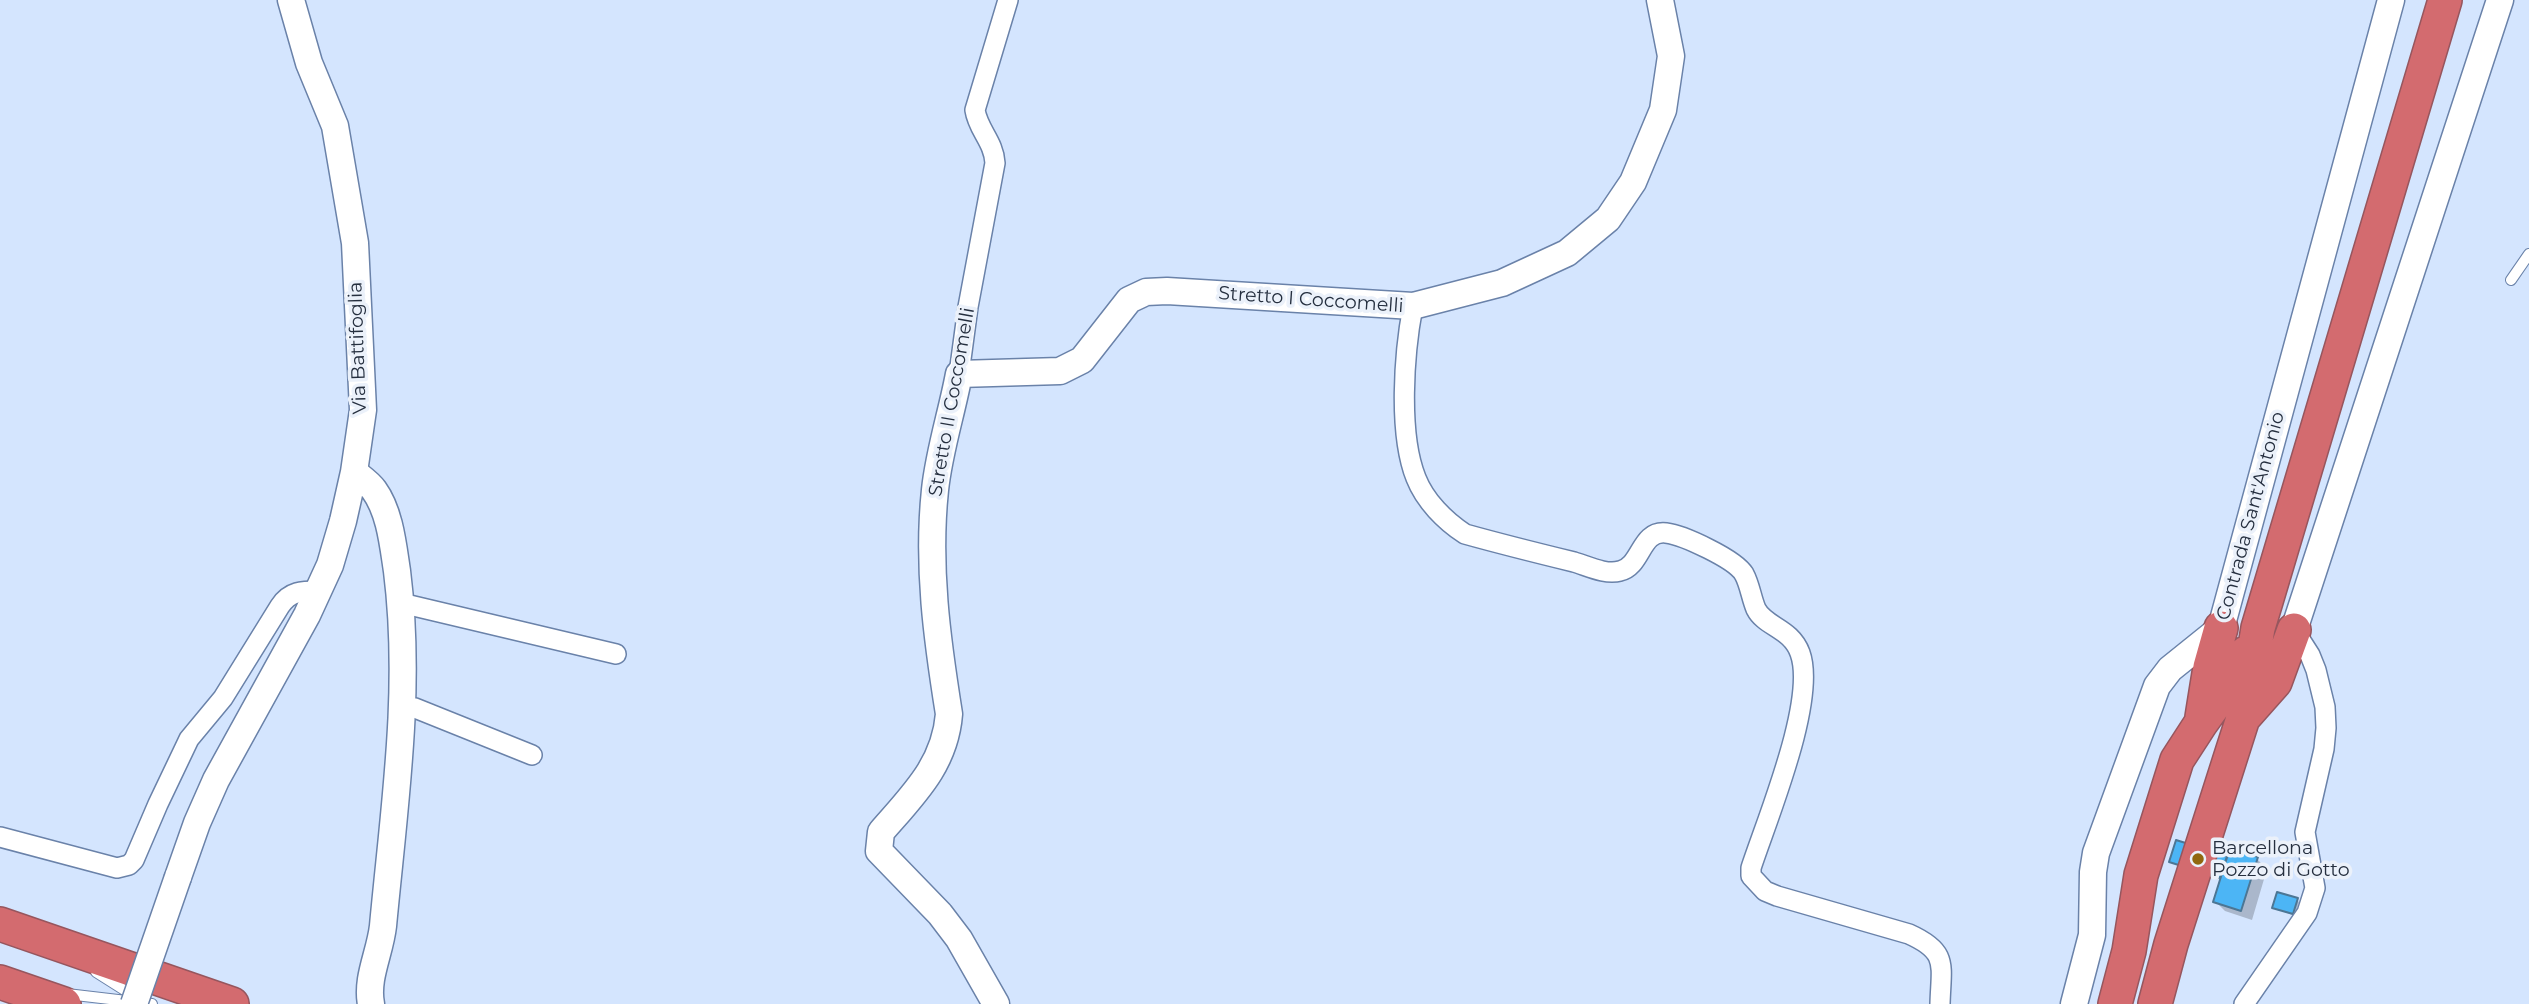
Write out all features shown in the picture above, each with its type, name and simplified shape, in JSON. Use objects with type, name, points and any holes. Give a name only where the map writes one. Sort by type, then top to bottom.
[{"type":"highway","points":[[2241,770],[2243,718],[2258,628],[2445,0]]},
{"type":"highway","points":[[2149,999],[2210,667],[2221,628]]},
{"type":"highway","points":[[2149,999],[2141,876],[2177,760],[2235,676],[2258,628]]},
{"type":"highway","points":[[2149,999],[2192,932],[2232,809],[2241,770],[2294,630]]},
{"type":"highway","points":[[2149,999],[2165,904],[2198,800],[2228,734],[2275,682]]},
{"type":"highway","points":[[2159,934],[2243,718]]},
{"type":"highway","points":[[0,924],[232,1004]]},
{"type":"highway","points":[[11,986],[64,1004]]},
{"type":"street","name":"Via Battifoglia","points":[[134,1004],[197,823],[216,780],[319,591],[344,521],[354,471],[363,410],[355,243],[335,126],[309,63],[291,0]]},
{"type":"street","name":"Stretto II Coccomelli","points":[[996,1004],[952,930],[909,880],[885,858],[878,844],[881,832],[935,766],[948,730],[949,714],[933,599],[935,489],[959,374],[968,307],[995,163],[991,142],[976,118],[975,110],[1008,0]]},
{"type":"street","name":"Stretto I Coccomelli","points":[[959,374],[1060,371],[1082,360],[1129,300],[1146,292],[1167,290],[1413,306],[1502,283],[1567,253],[1608,219],[1633,183],[1663,110],[1671,56],[1660,0]]},
{"type":"street","name":"Contrada Sant'Antonio","points":[[2074,1004],[2092,936],[2092,872],[2096,853],[2151,696],[2170,669],[2221,628],[2391,0]]},
{"type":"street","points":[[2244,1004],[2307,913],[2315,888],[2305,832],[2324,749],[2325,707],[2310,655],[2294,630],[2500,0]]},
{"type":"street","points":[[1413,306],[1406,347],[1405,409],[1408,444],[1416,479],[1428,499],[1450,524],[1465,534],[1597,570],[1622,571],[1630,566],[1647,539],[1656,533],[1668,533],[1716,552],[1737,564],[1751,588],[1758,612],[1795,642],[1801,655],[1804,686],[1794,738],[1751,868],[1751,876],[1765,891],[1776,896],[1909,934],[1935,948],[1940,959],[1940,1004]]},
{"type":"street","points":[[354,471],[374,490],[384,512],[393,538],[401,603],[402,735],[382,933],[368,990],[371,1004]]},
{"type":"street","points":[[0,837],[117,868],[129,865],[134,860],[189,739],[223,698],[286,597],[298,591],[319,591]]},
{"type":"street","points":[[401,603],[616,654]]},
{"type":"street","points":[[402,707],[415,708],[532,755]]},
{"type":"lane","points":[[2511,280],[2529,254]]},
{"type":"lane","points":[[39,937],[148,1004]]},
{"type":"lane","points":[[11,986],[148,1004]]},
{"type":"building","name":"Barcellona Pozzo di Gotto","points":[[2176,840],[2227,856],[2220,878],[2169,862]]},
{"type":"building","points":[[2230,848],[2258,857],[2241,911],[2213,902]]},
{"type":"building","points":[[2277,892],[2298,898],[2293,914],[2272,908]]},
{"type":"place","name":"Barcellona Pozzo di Gotto","points":[[2198,859]]}]
